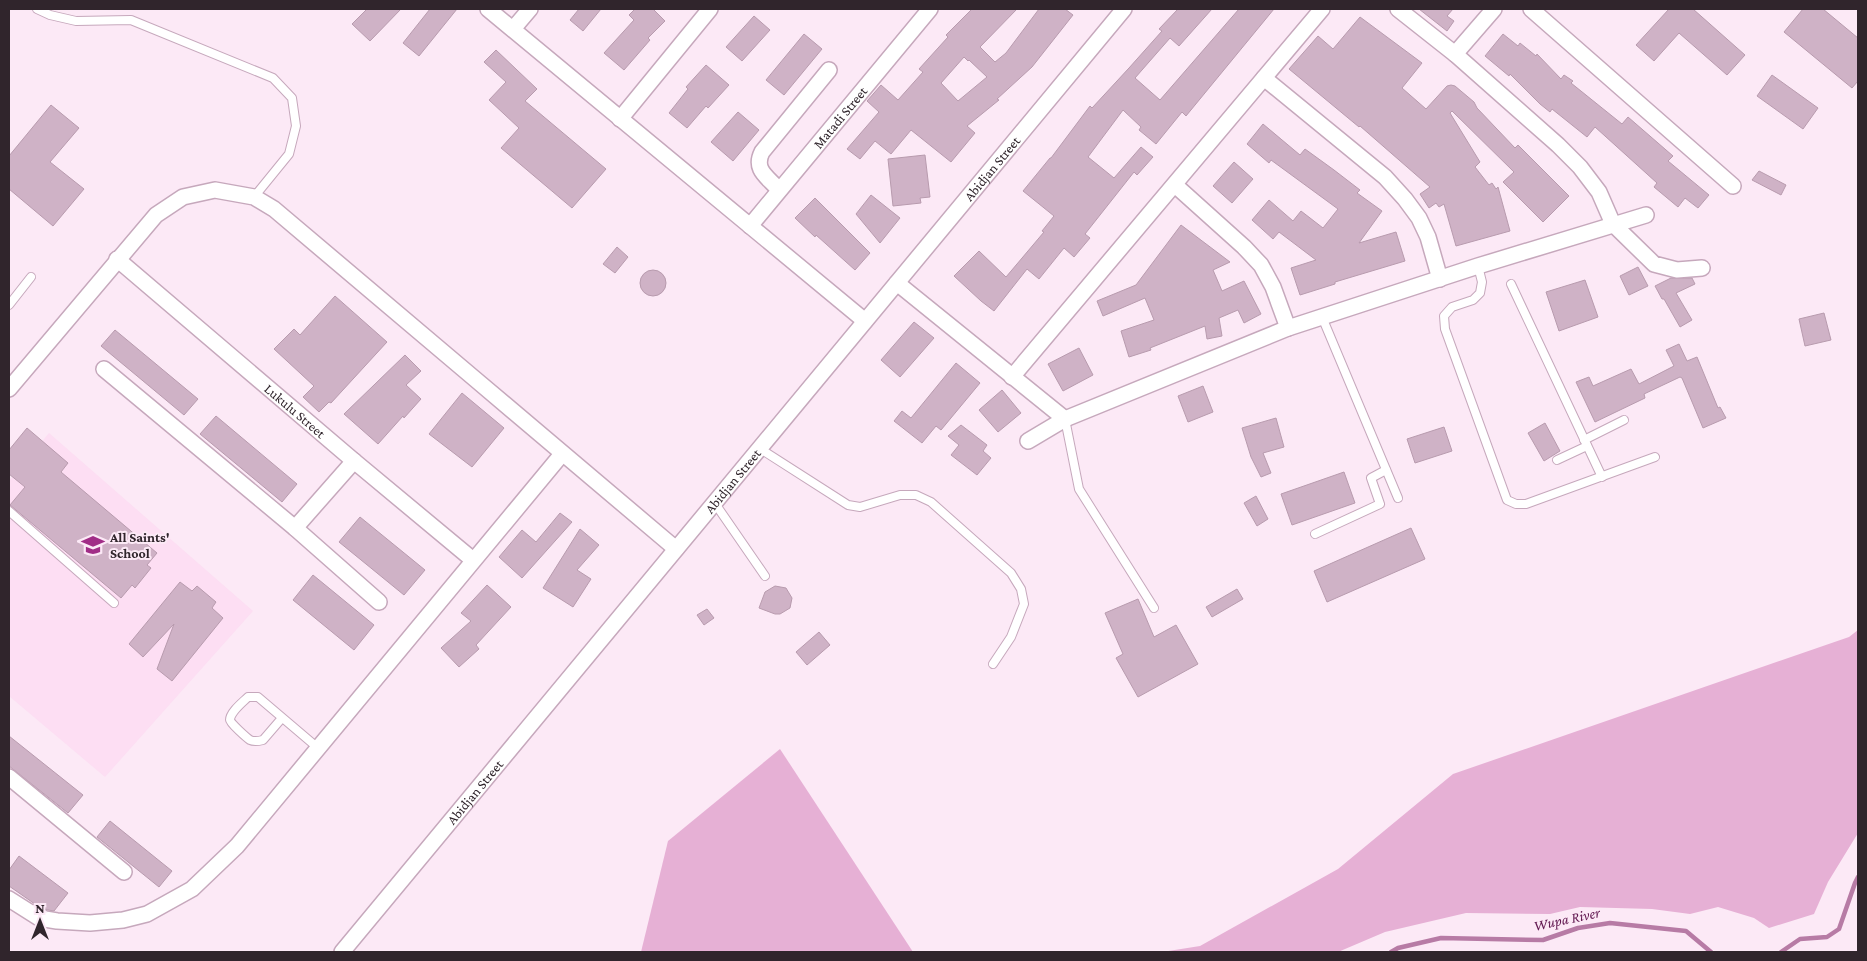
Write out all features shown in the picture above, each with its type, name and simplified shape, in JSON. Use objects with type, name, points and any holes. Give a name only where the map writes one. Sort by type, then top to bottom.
[{"type":"street","points":[[488,9],[864,321]]},
{"type":"street","points":[[513,29],[530,9]]},
{"type":"street","points":[[620,119],[710,9]]},
{"type":"street","name":"Matadi Street","points":[[750,226],[930,9]]},
{"type":"street","name":"Abidjan Street","points":[[342,952],[1124,9]]},
{"type":"street","points":[[1012,377],[1322,9]]},
{"type":"street","points":[[1398,9],[1455,54],[1558,144],[1600,192],[1613,224],[1654,264],[1677,270],[1702,268]]},
{"type":"street","points":[[1455,54],[1494,9]]},
{"type":"street","points":[[1531,9],[1733,186]]},
{"type":"street","points":[[780,190],[760,170],[758,160],[762,152],[829,70]]},
{"type":"street","points":[[1264,78],[1385,177],[1405,198],[1419,218],[1428,237],[1440,279]]},
{"type":"street","points":[[1175,185],[1244,247],[1260,265],[1272,287],[1288,328]]},
{"type":"street","points":[[9,389],[156,215],[183,197],[215,190],[254,197],[274,210],[422,332],[562,454],[676,548]]},
{"type":"street","points":[[1028,441],[1065,419],[1288,328],[1478,266],[1646,215]]},
{"type":"street","name":"Lukulu Street","points":[[117,259],[473,560]]},
{"type":"street","points":[[897,283],[1065,419]]},
{"type":"street","points":[[104,369],[295,528],[379,602]]},
{"type":"street","points":[[9,899],[39,918],[58,921],[90,922],[123,920],[148,914],[192,889],[237,846],[562,454]]},
{"type":"street","points":[[295,528],[354,461]]},
{"type":"street","points":[[9,777],[124,872]]},
{"type":"lane","points":[[37,9],[50,15],[76,21],[132,20],[274,78],[292,98],[296,126],[289,154],[254,197]]},
{"type":"lane","points":[[1478,266],[1482,282],[1480,293],[1473,300],[1452,307],[1444,316],[1445,329],[1507,500],[1516,504],[1526,504],[1655,457]]},
{"type":"lane","points":[[9,305],[31,277]]},
{"type":"lane","points":[[1511,284],[1602,477]]},
{"type":"lane","points":[[1322,317],[1398,498]]},
{"type":"lane","points":[[1065,419],[1079,489],[1154,608]]},
{"type":"lane","points":[[1557,460],[1624,420]]},
{"type":"lane","points":[[759,448],[848,505],[860,507],[900,495],[916,494],[931,502],[1011,574],[1021,589],[1024,604],[1011,637],[993,664]]},
{"type":"lane","points":[[1315,534],[1380,504],[1381,502],[1371,478],[1386,470]]},
{"type":"lane","points":[[714,502],[765,576]]},
{"type":"lane","points":[[9,511],[114,603]]},
{"type":"lane","points":[[282,718],[263,740],[256,741],[250,740],[230,720],[231,715],[248,697],[258,697],[318,748]]},
{"type":"shaded area","name":"All Saints' School","points":[[49,433],[253,611],[105,777],[9,696],[9,477],[11,479]]},
{"type":"shaded area","points":[[1858,630],[1858,833],[1828,882],[1814,914],[1769,928],[1754,918],[1718,907],[1690,914],[1652,909],[1580,907],[1550,914],[1466,913],[1385,932],[1338,952],[1162,952],[1200,946],[1338,869],[1453,774],[1849,637]]},
{"type":"shaded area","points":[[780,749],[913,952],[641,952],[668,841]]},
{"type":"building","points":[[367,9],[401,9],[370,41],[352,24]]},
{"type":"building","points":[[430,9],[457,9],[419,56],[403,43]]},
{"type":"building","points":[[579,9],[601,9],[583,31],[570,20]]},
{"type":"building","points":[[635,9],[653,9],[665,21],[648,38],[650,40],[624,70],[604,53],[634,20],[629,15]]},
{"type":"building","points":[[972,9],[1017,9],[980,47],[995,62],[1006,53],[1039,9],[1065,9],[1073,15],[1032,67],[997,99],[999,100],[967,126],[975,133],[951,162],[911,130],[891,154],[875,141],[860,159],[847,149],[879,112],[867,101],[881,85],[898,100],[923,72],[919,69],[948,37],[946,35]],"holes":[[[964,57],[987,77],[958,101],[941,83]]]},
{"type":"building","points":[[1178,9],[1212,9],[1179,46],[1170,38],[1135,78],[1160,100],[1239,9],[1274,9],[1186,116],[1182,112],[1156,144],[1139,130],[1141,127],[1123,110],[1088,157],[1114,178],[1141,147],[1153,157],[1137,175],[1134,172],[1085,234],[1090,238],[1074,257],[1064,248],[1039,279],[1027,269],[994,311],[954,276],[979,251],[1006,277],[1044,232],[1042,231],[1054,216],[1023,191],[1051,158],[1090,106],[1092,108],[1129,68],[1162,31],[1159,29]]},
{"type":"building","points":[[1419,9],[1453,9],[1447,16],[1454,21],[1447,31]]},
{"type":"building","points":[[1669,9],[1693,9],[1745,55],[1727,75],[1679,33],[1654,61],[1636,45]]},
{"type":"building","points":[[1803,9],[1823,9],[1858,38],[1858,81],[1852,88],[1784,32]]},
{"type":"building","points":[[754,16],[770,30],[742,61],[726,47]]},
{"type":"building","points":[[1360,17],[1422,63],[1402,88],[1426,109],[1447,86],[1455,86],[1474,102],[1477,108],[1515,148],[1518,145],[1569,196],[1543,222],[1503,182],[1514,172],[1452,111],[1450,113],[1480,162],[1475,167],[1489,185],[1492,183],[1496,189],[1498,187],[1510,231],[1456,246],[1444,204],[1439,207],[1436,203],[1429,208],[1420,194],[1430,187],[1360,126],[1289,69],[1318,36],[1333,49]]},
{"type":"building","points":[[804,34],[822,49],[784,95],[766,80]]},
{"type":"building","points":[[1503,34],[1518,46],[1520,43],[1536,56],[1537,54],[1561,79],[1564,75],[1573,81],[1571,83],[1622,124],[1628,117],[1673,156],[1668,161],[1709,195],[1698,208],[1685,198],[1678,207],[1654,187],[1657,183],[1595,127],[1587,137],[1552,109],[1550,112],[1510,74],[1509,76],[1485,56]]},
{"type":"building","points":[[496,50],[537,89],[525,101],[606,169],[572,208],[501,148],[519,128],[489,100],[506,82],[484,62]]},
{"type":"building","points":[[706,65],[729,85],[708,108],[706,106],[687,128],[669,113],[688,89],[686,87]]},
{"type":"building","points":[[1772,75],[1818,108],[1803,129],[1757,96]]},
{"type":"building","points":[[51,105],[79,128],[50,162],[84,189],[53,226],[9,189],[9,156]]},
{"type":"building","points":[[738,112],[759,130],[733,161],[711,142]]},
{"type":"building","points":[[1263,124],[1300,155],[1305,149],[1334,170],[1360,190],[1357,193],[1382,211],[1359,243],[1396,232],[1405,261],[1335,282],[1335,284],[1300,295],[1291,268],[1316,260],[1279,232],[1273,239],[1252,220],[1269,200],[1293,221],[1301,211],[1323,228],[1338,209],[1271,160],[1269,163],[1247,144]]},
{"type":"building","points":[[925,155],[930,197],[920,198],[921,203],[893,206],[888,159]]},
{"type":"building","points":[[1234,162],[1253,179],[1232,203],[1213,186]]},
{"type":"building","points":[[1759,171],[1786,185],[1781,195],[1752,180]]},
{"type":"building","points":[[871,195],[900,218],[880,243],[856,214]]},
{"type":"building","points":[[815,198],[870,253],[855,270],[795,218]]},
{"type":"building","points":[[1181,225],[1230,262],[1213,270],[1222,291],[1244,281],[1261,314],[1244,323],[1238,310],[1219,318],[1222,336],[1207,339],[1205,326],[1150,348],[1151,350],[1129,357],[1121,331],[1154,320],[1145,298],[1103,316],[1097,301],[1136,285]]},
{"type":"building","points":[[617,247],[628,257],[615,273],[603,264]]},
{"type":"building","points":[[1638,267],[1648,286],[1629,295],[1620,276]]},
{"type":"building","points":[[653,270],[662,274],[666,283],[662,292],[653,296],[644,292],[640,283],[644,274]]},
{"type":"building","points":[[1671,278],[1692,278],[1695,284],[1676,293],[1692,320],[1680,327],[1655,286]]},
{"type":"building","points":[[1585,280],[1598,317],[1559,331],[1546,292]]},
{"type":"building","points":[[335,296],[387,342],[331,403],[329,402],[319,412],[303,397],[314,386],[274,349],[294,329],[300,335]]},
{"type":"building","points":[[1824,313],[1831,340],[1805,346],[1799,319]]},
{"type":"building","points":[[914,322],[934,338],[900,377],[881,360]]},
{"type":"building","points":[[115,330],[198,399],[184,415],[101,346]]},
{"type":"building","points":[[1679,344],[1687,361],[1697,357],[1718,408],[1720,407],[1726,418],[1703,428],[1680,377],[1644,394],[1645,398],[1595,422],[1576,382],[1589,377],[1593,386],[1631,369],[1639,384],[1674,366],[1666,350]]},
{"type":"building","points":[[1079,348],[1093,375],[1063,391],[1048,364]]},
{"type":"building","points":[[405,355],[421,371],[406,385],[421,399],[378,444],[344,414]]},
{"type":"building","points":[[956,363],[980,383],[941,430],[936,426],[922,443],[894,421],[902,411],[911,418]]},
{"type":"building","points":[[1203,386],[1213,412],[1188,422],[1178,396]]},
{"type":"building","points":[[1002,390],[1021,413],[998,432],[979,410]]},
{"type":"building","points":[[462,393],[504,428],[472,467],[429,434]]},
{"type":"building","points":[[216,416],[297,484],[282,502],[200,434]]},
{"type":"building","points":[[1276,418],[1284,447],[1263,453],[1271,473],[1261,477],[1251,457],[1242,428]]},
{"type":"building","points":[[1545,423],[1560,451],[1544,461],[1528,433]]},
{"type":"building","points":[[961,425],[987,445],[983,451],[991,458],[977,475],[951,455],[959,445],[948,436]]},
{"type":"building","points":[[1444,427],[1452,451],[1415,463],[1407,439]]},
{"type":"building","points":[[27,428],[68,463],[61,472],[157,553],[147,565],[151,568],[135,588],[132,585],[121,598],[10,505],[25,487],[9,474],[9,450]]},
{"type":"building","points":[[1344,472],[1355,503],[1292,525],[1281,494]]},
{"type":"building","points":[[1256,496],[1268,519],[1257,526],[1244,503]]},
{"type":"building","points":[[560,513],[572,522],[522,578],[499,557],[522,530],[536,542]]},
{"type":"building","points":[[360,517],[425,570],[404,595],[339,542]]},
{"type":"building","points":[[1411,528],[1425,559],[1327,602],[1314,571]]},
{"type":"building","points":[[580,529],[599,545],[577,570],[591,579],[573,607],[543,588]]},
{"type":"building","points":[[313,575],[374,625],[354,650],[293,600]]},
{"type":"building","points":[[180,582],[192,591],[197,586],[216,602],[212,608],[223,618],[172,681],[157,669],[174,624],[143,657],[129,644]]},
{"type":"building","points":[[487,585],[511,607],[476,645],[479,649],[459,667],[441,648],[471,621],[461,613]]},
{"type":"building","points":[[775,586],[786,588],[792,598],[790,608],[780,614],[759,608],[765,592]]},
{"type":"building","points":[[1237,589],[1243,599],[1212,617],[1206,607]]},
{"type":"building","points":[[1138,599],[1154,637],[1176,625],[1198,664],[1138,697],[1116,658],[1123,654],[1105,613]]},
{"type":"building","points":[[707,609],[714,618],[704,625],[697,615]]},
{"type":"building","points":[[819,632],[830,645],[807,665],[796,652]]},
{"type":"building","points":[[9,736],[83,795],[68,813],[9,766]]},
{"type":"building","points":[[110,821],[172,871],[159,887],[97,837]]},
{"type":"building","points":[[19,856],[68,893],[54,911],[42,909],[9,886],[9,870]]},
{"type":"waterway","name":"Wupa River","points":[[1781,952],[1800,939],[1827,937],[1839,929],[1858,877]]},
{"type":"waterway","name":"Wupa River","points":[[1391,952],[1398,948],[1441,938],[1543,940],[1578,928],[1610,923],[1686,931],[1711,952]]},
{"type":"place","name":"All Saints' School","points":[[93,545]]}]
